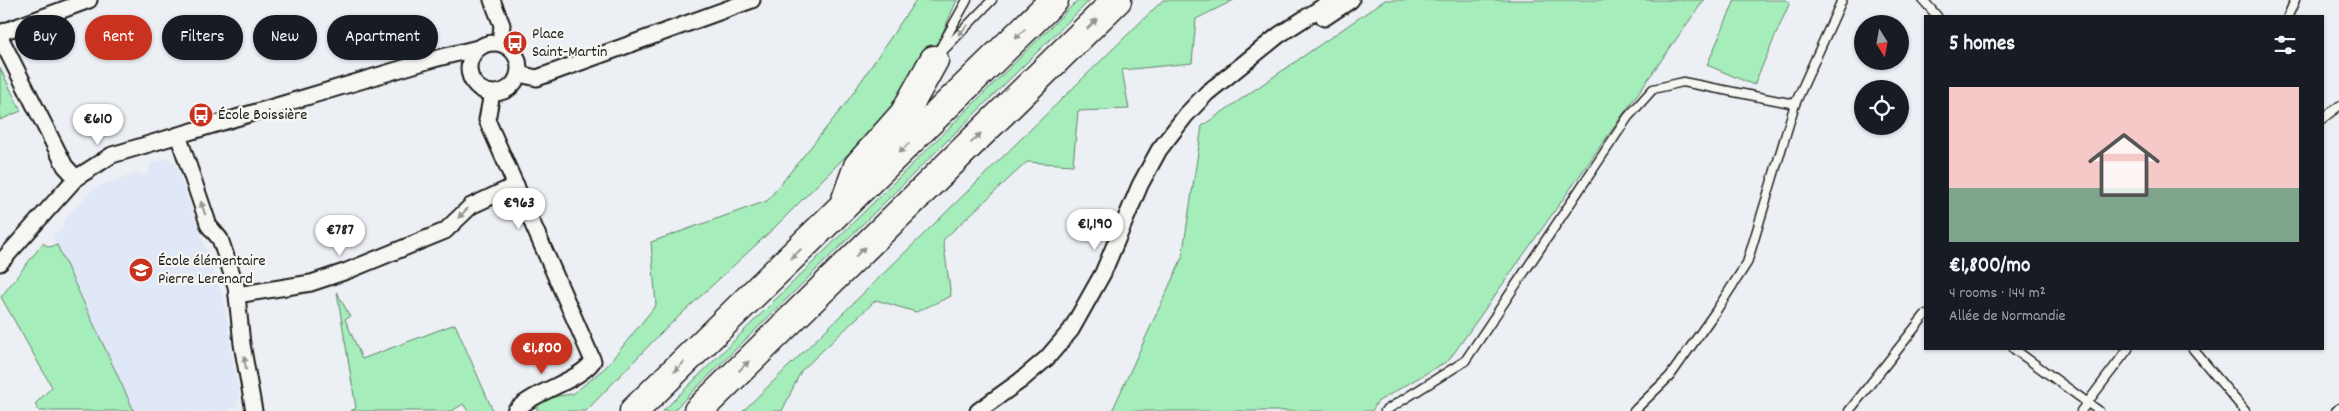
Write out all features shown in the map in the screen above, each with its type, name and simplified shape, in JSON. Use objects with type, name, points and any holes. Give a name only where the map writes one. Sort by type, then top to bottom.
[{"type":"highway","points":[[634,411],[1054,0]]},
{"type":"highway","points":[[698,411],[1117,0]]},
{"type":"highway","points":[[843,208],[858,166],[904,114],[934,60]]},
{"type":"street","points":[[0,33],[89,0]]},
{"type":"street","points":[[492,0],[502,25],[500,43]]},
{"type":"street","points":[[519,74],[538,78],[752,0]]},
{"type":"street","points":[[978,411],[1020,382],[1047,358],[1071,330],[1103,273],[1140,185],[1159,150],[1186,116],[1207,93],[1272,41],[1332,0]]},
{"type":"street","points":[[1272,41],[1282,45],[1351,0]]},
{"type":"street","points":[[0,38],[65,166],[76,178]]},
{"type":"street","points":[[438,58],[478,48],[488,43],[500,43],[508,47],[517,56],[519,74],[516,82],[508,90],[498,94],[492,93],[479,89],[473,83],[469,74],[469,65],[472,56],[478,48]]},
{"type":"street","points":[[0,263],[76,178],[112,155],[431,60]]},
{"type":"street","points":[[438,60],[469,65]]},
{"type":"street","points":[[492,93],[487,120],[592,361],[587,370],[538,393],[515,411]]},
{"type":"street","points":[[178,135],[209,226],[220,239],[237,295],[238,317],[254,411]]},
{"type":"street","points":[[237,295],[311,283],[347,271],[445,231],[471,206],[516,185]]},
{"type":"lane","points":[[934,60],[967,0]]},
{"type":"lane","points":[[934,60],[992,0]]},
{"type":"lane","points":[[1634,411],[1670,376],[1716,311],[1746,263],[1795,104],[1842,0]]},
{"type":"lane","points":[[1923,0],[1936,15]]},
{"type":"lane","points":[[2288,15],[2295,0]]},
{"type":"lane","points":[[1385,411],[1465,361],[1628,117],[1654,89],[1683,82],[1795,104]]},
{"type":"lane","points":[[2324,117],[2339,106]]},
{"type":"lane","points":[[1849,411],[1924,316]]},
{"type":"lane","points":[[2015,350],[2099,411]]},
{"type":"lane","points":[[2081,411],[2127,350]]},
{"type":"lane","points":[[2194,350],[2245,411]]},
{"type":"lane","points":[[2336,411],[2339,408]]},
{"type":"shaded area","name":"École élémentaire Pierre Lerenard","points":[[167,158],[175,163],[223,296],[239,398],[236,399],[238,406],[227,411],[134,411],[52,235],[65,226],[62,223],[94,188],[139,172],[141,176],[148,173],[151,164]]},
{"type":"green space","points":[[916,0],[957,0],[932,57],[896,106],[774,228],[661,333],[586,411],[537,411],[537,399],[573,394],[606,367],[656,305],[651,242],[767,201],[847,102]]},
{"type":"green space","points":[[1078,0],[1090,0],[673,411],[663,411]]},
{"type":"green space","points":[[1163,0],[1234,0],[1196,19],[1192,63],[1122,70],[1129,109],[1078,111],[1073,165],[1027,162],[943,240],[951,296],[916,312],[876,300],[801,371],[782,411],[743,411]]},
{"type":"green space","points":[[1385,0],[1704,0],[1449,360],[1377,402],[1372,411],[1112,411],[1182,258],[1202,126]]},
{"type":"green space","points":[[1735,0],[1785,0],[1790,2],[1754,85],[1707,65]]},
{"type":"green space","points":[[0,68],[21,111],[0,120]]},
{"type":"green space","points":[[43,243],[49,247],[57,245],[134,411],[39,411],[35,404],[52,387],[1,297]]},
{"type":"green space","points":[[337,292],[350,317],[345,319],[362,359],[455,324],[493,411],[468,411],[463,404],[452,411],[351,411],[356,408]]},
{"type":"place","name":"Place Saint-Martin","points":[[515,43]]},
{"type":"place","name":"École Boissière","points":[[201,115]]},
{"type":"place","name":"École élémentaire Pierre Lerenard","points":[[141,270]]}]
